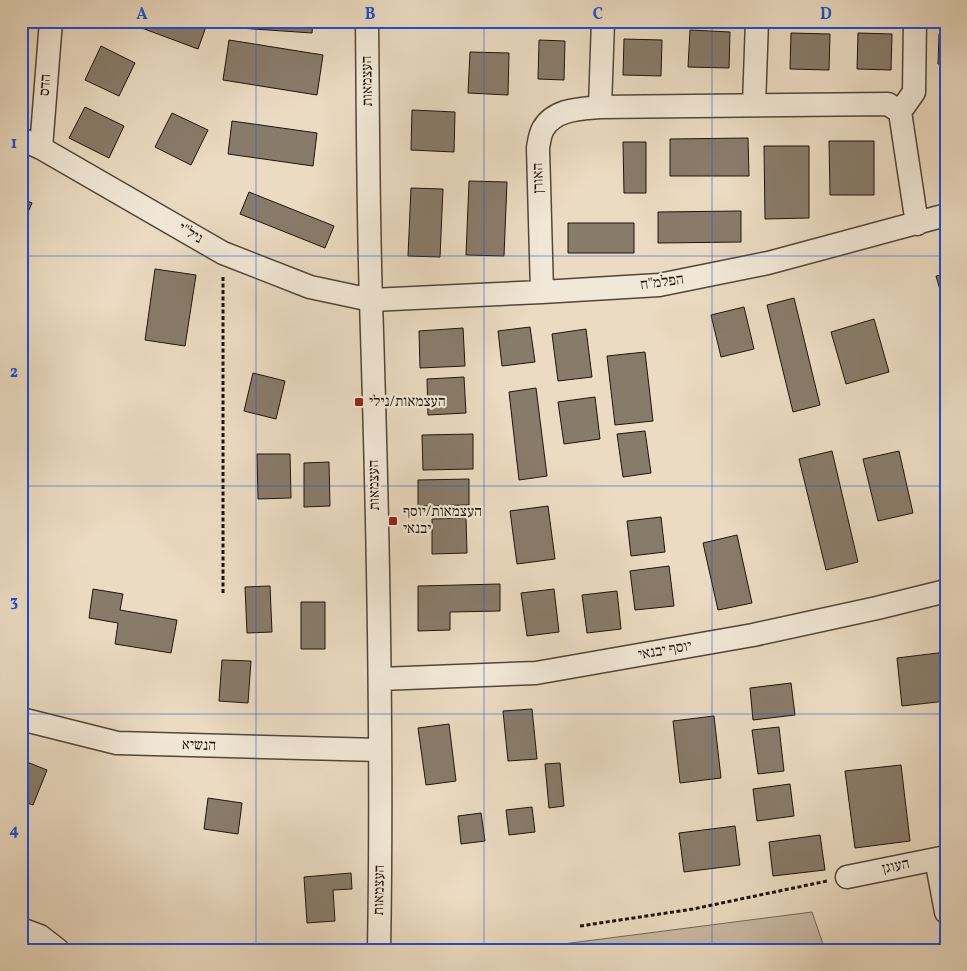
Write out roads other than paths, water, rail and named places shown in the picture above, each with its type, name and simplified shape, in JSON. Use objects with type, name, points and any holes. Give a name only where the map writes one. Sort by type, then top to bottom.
[{"type":"street","name":"הדס","points":[[31,144],[51,21]]},
{"type":"street","name":"העצמאות","points":[[368,21],[370,300],[380,679],[381,858],[379,950]]},
{"type":"street","points":[[600,107],[603,21]]},
{"type":"street","points":[[754,106],[756,21]]},
{"type":"street","points":[[915,21],[914,92],[900,112],[917,224]]},
{"type":"street","name":"האורן","points":[[542,292],[538,148],[542,129],[554,116],[570,110],[600,107],[888,104],[900,112]]},
{"type":"street","name":"ניל\"י","points":[[31,144],[223,253],[310,287],[370,300]]},
{"type":"street","name":"הפלמ\"ח","points":[[370,300],[659,285],[768,263],[946,215]]},
{"type":"street","name":"יוסף יבנאי","points":[[380,679],[536,673],[753,635],[946,591]]},
{"type":"street","name":"הנשיא","points":[[21,719],[117,743],[380,750]]},
{"type":"street","points":[[941,858],[946,912]]},
{"type":"street","name":"העוגן","points":[[847,877],[941,858]]},
{"type":"street","points":[[21,929],[40,936],[58,950]]},
{"type":"place","name":"העצמאות/נילי","points":[[359,402]]},
{"type":"place","name":"העצמאות/יוסף יבנאי","points":[[393,521]]}]
